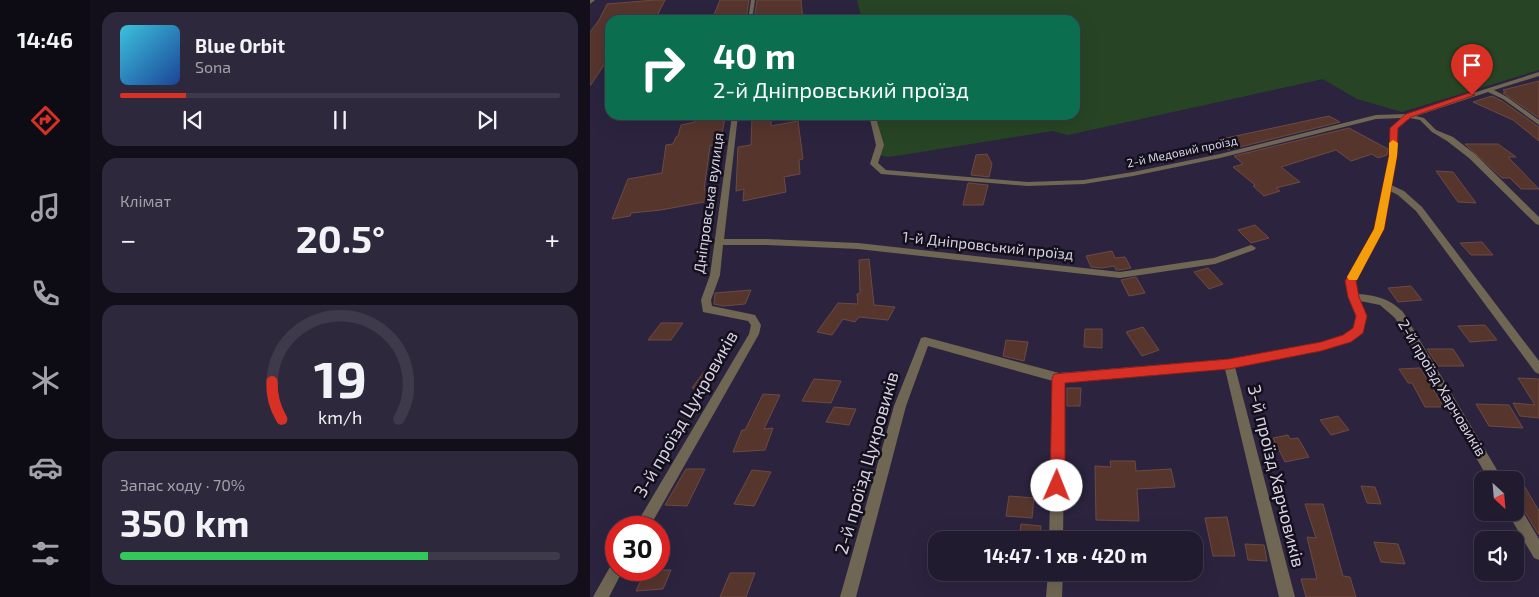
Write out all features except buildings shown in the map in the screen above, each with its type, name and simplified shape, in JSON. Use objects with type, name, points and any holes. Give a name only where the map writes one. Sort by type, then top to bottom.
[{"type":"street","points":[[590,3],[593,0]]},
{"type":"street","points":[[751,15],[753,0]]},
{"type":"street","name":"2-й Медовий проїзд","points":[[873,120],[880,145],[874,164],[884,172],[1028,184],[1059,184],[1134,174],[1220,156],[1376,118],[1408,116],[1539,74]]},
{"type":"street","points":[[1488,90],[1505,98],[1539,123]]},
{"type":"street","points":[[1056,531],[1059,378],[1229,364],[1321,346],[1347,338],[1359,330],[1361,316],[1353,297],[1351,281],[1379,229],[1393,156],[1394,128],[1408,116],[1422,119],[1434,131],[1472,156],[1539,222]]},
{"type":"street","name":"Дніпровська вулиця","points":[[734,120],[715,275],[706,300],[707,309],[751,318]]},
{"type":"street","points":[[1388,186],[1419,209],[1539,369]]},
{"type":"street","name":"1-й Дніпровський проїзд","points":[[719,242],[858,246],[1120,275],[1215,260],[1252,248]]},
{"type":"street","name":"2-й проїзд Харчовиків","points":[[1353,297],[1373,298],[1390,304],[1399,315],[1491,471]]},
{"type":"street","name":"3-й проїзд Цукровиків","points":[[648,516],[754,334],[756,325],[751,318]]},
{"type":"street","name":"2-й проїзд Цукровиків","points":[[848,597],[900,406],[925,341],[1059,378]]},
{"type":"street","name":"3-й проїзд Харчовиків","points":[[1229,364],[1287,597]]},
{"type":"street","points":[[1520,521],[1539,553]]},
{"type":"street","points":[[600,597],[609,581]]},
{"type":"street","points":[[1054,597],[1055,581]]},
{"type":"green space","points":[[857,0],[1539,0],[1539,70],[1402,112],[1357,99],[1323,79],[1068,135],[1053,131],[889,157],[878,155],[873,120],[1080,120],[1080,15],[861,15]]},
{"type":"slow traffic","points":[[1353,277],[1379,229],[1393,156],[1393,143]]},
{"type":"route","points":[[1057,486],[1059,378],[1229,364],[1321,346],[1347,338],[1359,330],[1361,316],[1353,297],[1351,281],[1379,229],[1393,156],[1394,128],[1408,116],[1472,95]]}]
